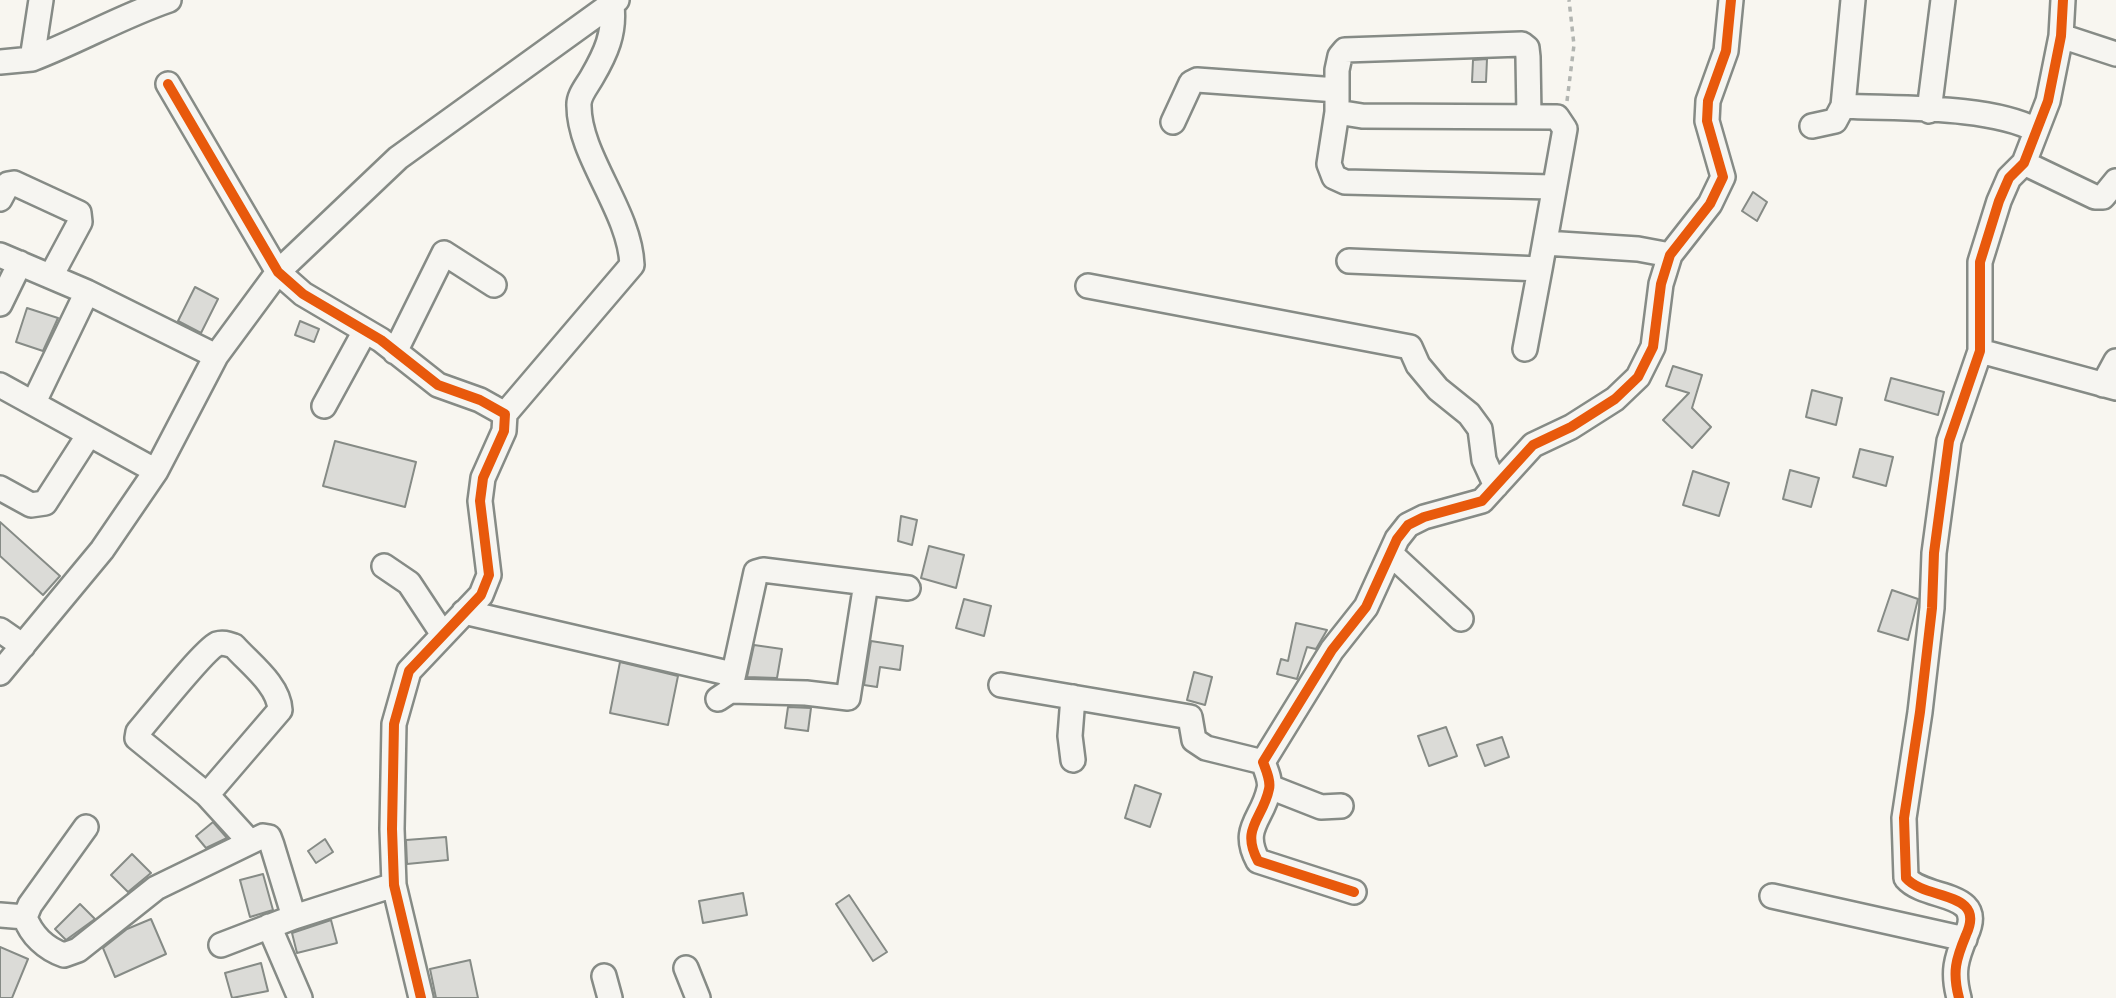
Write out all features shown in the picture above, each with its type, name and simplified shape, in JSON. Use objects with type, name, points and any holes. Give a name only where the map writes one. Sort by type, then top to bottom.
[{"type":"street","points":[[32,59],[41,0]]},
{"type":"street","points":[[0,62],[32,59],[169,0]]},
{"type":"street","points":[[1354,892],[1258,861],[1252,849],[1250,834],[1270,787],[1264,762],[1332,650],[1366,607],[1408,525],[1424,517],[1467,508],[1482,501],[1533,445],[1571,427],[1604,406],[1637,377],[1653,347],[1661,284],[1670,255],[1710,204],[1723,177],[1707,121],[1708,101],[1726,51],[1731,0]]},
{"type":"street","points":[[1812,126],[1835,121],[1843,106],[1853,0]]},
{"type":"street","points":[[1929,111],[1943,0]]},
{"type":"street","points":[[1959,998],[1953,973],[1970,926],[1970,914],[1966,905],[1920,889],[1906,878],[1904,818],[1922,699],[1932,608],[1934,553],[1949,441],[1980,351],[1980,262],[1999,201],[2009,178],[2024,163],[2048,101],[2061,36],[2063,0]]},
{"type":"street","points":[[0,673],[102,550],[156,471],[216,356],[278,272],[398,158],[615,3]]},
{"type":"street","points":[[421,998],[394,885],[392,829],[396,715],[409,671],[442,633],[481,595],[489,575],[480,501],[483,478],[504,431],[505,414],[632,265],[631,245],[584,132],[578,105],[604,55],[614,27],[615,3]]},
{"type":"street","points":[[2061,36],[2116,54]]},
{"type":"street","points":[[1529,116],[1528,57],[1527,48],[1522,44],[1345,50],[1338,63],[1337,101],[1329,164],[1334,177],[1345,182],[1552,187]]},
{"type":"street","points":[[1172,122],[1191,83],[1197,80],[1337,101],[1362,116],[1557,117],[1564,124],[1525,349]]},
{"type":"street","points":[[168,84],[278,272],[303,294],[365,331],[439,385],[480,400],[505,414]]},
{"type":"street","points":[[1843,106],[2015,120],[2036,130]]},
{"type":"street","points":[[2024,163],[2095,197],[2103,197],[2113,189]]},
{"type":"street","points":[[0,199],[8,184],[14,183],[79,213],[80,222],[51,276]]},
{"type":"street","points":[[1545,243],[1638,249],[1670,255]]},
{"type":"street","points":[[396,352],[444,253],[495,285]]},
{"type":"street","points":[[0,304],[10,259],[87,292],[216,356]]},
{"type":"street","points":[[1349,261],[1540,269]]},
{"type":"street","points":[[1088,286],[1410,346],[1419,365],[1438,389],[1469,414],[1480,429],[1485,460],[1496,486]]},
{"type":"street","points":[[34,402],[87,292]]},
{"type":"street","points":[[324,406],[365,331]]},
{"type":"street","points":[[1980,351],[2109,387],[2116,361]]},
{"type":"street","points":[[0,385],[34,402],[88,436],[156,471]]},
{"type":"street","points":[[0,488],[31,505],[45,503],[88,436]]},
{"type":"street","points":[[1391,554],[1461,619]]},
{"type":"street","points":[[384,566],[409,583],[442,633]]},
{"type":"street","points":[[726,688],[756,572],[763,570],[908,588]]},
{"type":"street","points":[[464,612],[726,688],[848,698],[866,583]]},
{"type":"street","points":[[0,630],[23,646]]},
{"type":"street","points":[[207,795],[280,710],[279,699],[272,687],[234,646],[225,643],[216,645],[204,657],[138,732],[137,738],[207,795],[249,841]]},
{"type":"street","points":[[1001,685],[1190,717],[1194,740],[1206,748],[1264,762]]},
{"type":"street","points":[[1073,697],[1069,736],[1073,760]]},
{"type":"street","points":[[1270,787],[1321,807],[1340,806]]},
{"type":"street","points":[[25,917],[30,905],[86,827]]},
{"type":"street","points":[[25,917],[36,937],[64,956],[78,950],[156,888],[263,835],[269,837],[295,917]]},
{"type":"street","points":[[221,945],[269,926],[394,885]]},
{"type":"street","points":[[1772,896],[1965,939]]},
{"type":"street","points":[[0,915],[25,917]]},
{"type":"street","points":[[269,926],[300,998]]},
{"type":"street","points":[[686,968],[698,998]]},
{"type":"path","points":[[1564,124],[1574,45],[1569,0]]},
{"type":"building","points":[[1487,59],[1486,82],[1472,82],[1473,60]]},
{"type":"building","points":[[1753,192],[1767,202],[1757,221],[1742,211]]},
{"type":"building","points":[[195,287],[218,299],[201,333],[178,321]]},
{"type":"building","points":[[27,308],[58,318],[43,351],[16,342]]},
{"type":"building","points":[[300,321],[319,329],[314,342],[295,335]]},
{"type":"building","points":[[1673,366],[1702,375],[1692,408],[1711,427],[1692,448],[1663,420],[1689,393],[1666,386]]},
{"type":"building","points":[[1891,378],[1944,392],[1938,415],[1885,400]]},
{"type":"building","points":[[1812,390],[1842,398],[1836,425],[1806,417]]},
{"type":"building","points":[[335,441],[416,462],[405,507],[323,486]]},
{"type":"building","points":[[1860,449],[1893,457],[1886,486],[1853,477]]},
{"type":"building","points":[[1790,470],[1819,478],[1811,507],[1783,499]]},
{"type":"building","points":[[1693,471],[1729,483],[1719,516],[1683,505]]},
{"type":"building","points":[[901,516],[917,520],[912,545],[898,541]]},
{"type":"building","points":[[0,522],[60,576],[43,595],[0,556]]},
{"type":"building","points":[[929,546],[964,555],[956,588],[921,578]]},
{"type":"building","points":[[1892,590],[1918,599],[1908,640],[1878,631]]},
{"type":"building","points":[[964,599],[991,606],[984,636],[956,628]]},
{"type":"building","points":[[1296,623],[1327,630],[1316,649],[1307,647],[1297,679],[1277,674],[1281,659],[1288,661]]},
{"type":"building","points":[[871,641],[903,646],[900,670],[880,667],[877,687],[864,685]]},
{"type":"building","points":[[754,645],[782,649],[777,678],[747,677]]},
{"type":"building","points":[[620,662],[678,676],[668,725],[610,713]]},
{"type":"building","points":[[1194,672],[1212,677],[1205,705],[1187,700]]},
{"type":"building","points":[[788,707],[811,708],[808,731],[785,728]]},
{"type":"building","points":[[1446,727],[1457,756],[1429,766],[1418,736]]},
{"type":"building","points":[[1502,737],[1509,757],[1485,766],[1477,745]]},
{"type":"building","points":[[1135,785],[1161,794],[1150,827],[1125,818]]},
{"type":"building","points":[[213,822],[227,838],[206,848],[196,836]]},
{"type":"building","points":[[446,837],[448,860],[407,864],[406,840]]},
{"type":"building","points":[[325,839],[333,852],[316,863],[308,851]]},
{"type":"building","points":[[132,854],[151,873],[128,892],[111,875]]},
{"type":"building","points":[[263,874],[273,910],[250,917],[240,880]]},
{"type":"building","points":[[743,893],[747,915],[703,923],[699,901]]},
{"type":"building","points":[[849,895],[887,952],[873,961],[836,904]]},
{"type":"building","points":[[80,904],[95,919],[66,940],[55,929]]},
{"type":"building","points":[[151,919],[166,954],[115,977],[103,948],[127,929]]},
{"type":"building","points":[[331,920],[337,943],[297,953],[292,933]]},
{"type":"building","points":[[0,947],[28,959],[12,998],[0,998]]},
{"type":"building","points":[[470,960],[478,998],[436,998],[430,969]]},
{"type":"building","points":[[261,963],[268,991],[232,998],[225,973]]},
{"type":"cycle path","points":[[1354,892],[1258,861],[1251,840],[1254,824],[1269,789],[1269,779],[1263,762],[1332,650],[1366,607],[1397,539],[1408,525],[1424,517],[1482,501],[1533,445],[1571,427],[1615,399],[1638,377],[1653,347],[1661,284],[1670,255],[1710,204],[1723,177],[1707,121],[1708,101],[1726,51],[1731,0]]},
{"type":"cycle path","points":[[1959,998],[1956,966],[1970,921],[1968,910],[1962,903],[1915,885],[1906,878],[1904,818],[1920,712],[1932,608],[1934,553],[1949,441],[1980,351],[1980,262],[1999,201],[2009,178],[2024,163],[2048,101],[2061,36],[2063,0]]},
{"type":"cycle path","points":[[168,84],[278,272],[303,294],[381,340],[438,385],[480,400],[505,414],[504,431],[483,478],[480,501],[489,575],[481,595],[409,671],[394,724],[394,885],[421,998]]}]
